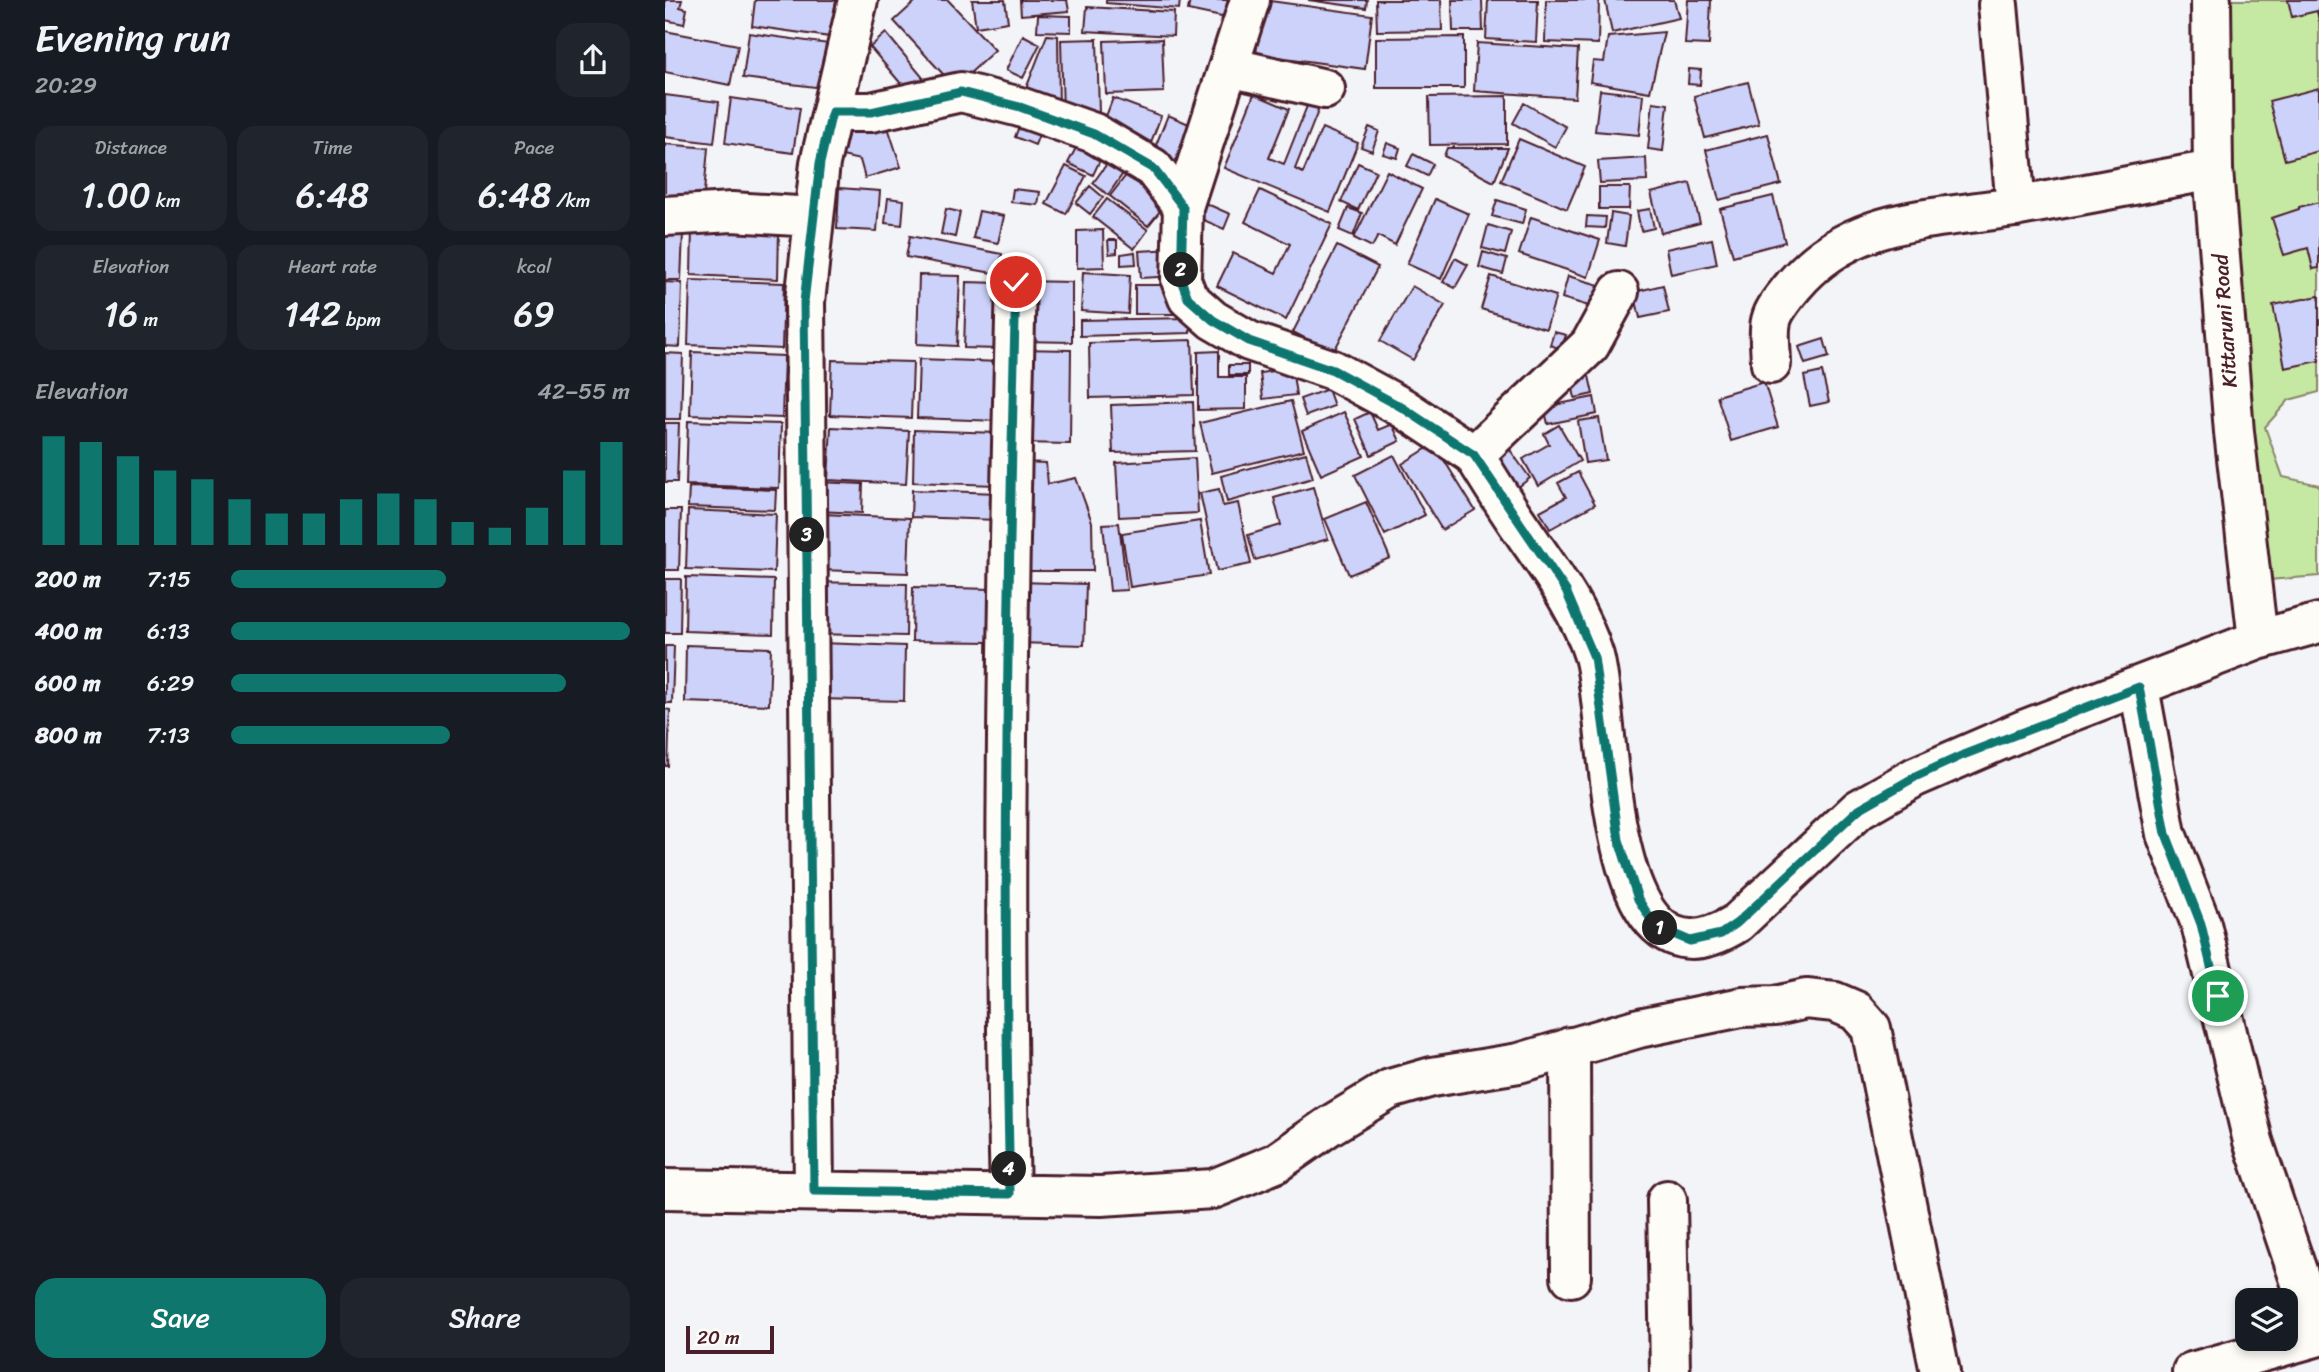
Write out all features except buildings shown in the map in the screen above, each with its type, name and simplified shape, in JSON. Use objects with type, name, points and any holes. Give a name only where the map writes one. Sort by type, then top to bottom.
[{"type":"street","points":[[814,1191],[804,302],[820,163],[858,0]]},
{"type":"street","points":[[1250,0],[1183,207],[1181,280],[1188,298],[1213,320],[1249,341],[1333,370],[1403,408],[1474,455],[1566,591],[1594,657],[1619,840],[1638,899],[1655,926],[1690,941],[1721,934],[1737,923],[1859,809],[1892,790],[1963,755],[2258,640],[2319,623]]},
{"type":"street","name":"Kittaruni Road","points":[[2211,0],[2213,170],[2234,432],[2258,640]]},
{"type":"street","points":[[1998,5],[2016,207]]},
{"type":"street","points":[[1229,67],[1325,89]]},
{"type":"street","points":[[832,112],[871,112],[961,92],[1020,107],[1094,134],[1153,168],[1183,207]]},
{"type":"street","points":[[1771,363],[1771,320],[1792,288],[1809,268],[1857,236],[1879,229],[2016,207],[2213,170]]},
{"type":"street","points":[[665,216],[732,212],[814,217]]},
{"type":"street","points":[[1010,1194],[1005,996],[1008,590],[1016,282]]},
{"type":"street","points":[[1474,455],[1590,345],[1619,292]]},
{"type":"street","points":[[2139,687],[2166,834],[2201,924],[2253,1141],[2319,1336],[2192,1372]]},
{"type":"street","points":[[665,1189],[1101,1196],[1213,1189],[1276,1163],[1329,1126],[1390,1089],[1432,1077],[1519,1063],[1664,1023],[1742,1007],[1775,1006],[1806,999],[1835,1002],[1856,1011],[1871,1028],[1940,1372]]},
{"type":"street","points":[[1570,1047],[1571,1277]]},
{"type":"street","points":[[1667,1200],[1670,1372]]},
{"type":"green space","points":[[2224,0],[2319,0],[2319,392],[2289,400],[2265,427],[2283,477],[2319,485],[2319,576],[2256,581],[2218,202]]},
{"type":"route","points":[[1016,282],[1008,590],[1005,996],[1010,1194],[814,1191],[804,302],[820,163],[832,112],[871,112],[961,92],[1020,107],[1094,134],[1153,168],[1183,207],[1181,280],[1188,298],[1213,320],[1249,341],[1333,370],[1403,408],[1474,455],[1522,530],[1566,591],[1594,657],[1619,840],[1638,899],[1655,926],[1690,941],[1721,934],[1737,923],[1859,809],[1915,777],[1963,755],[2139,687],[2166,834],[2201,924],[2218,996]]}]
